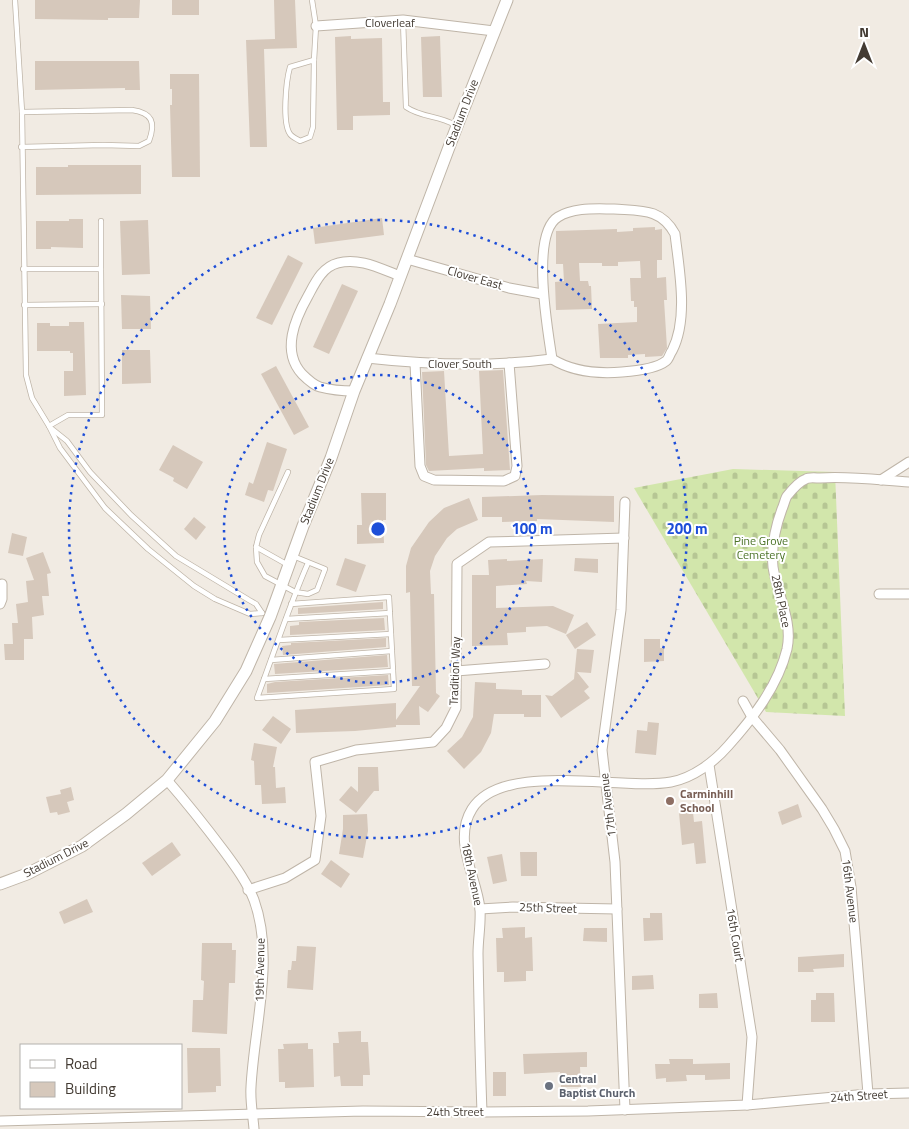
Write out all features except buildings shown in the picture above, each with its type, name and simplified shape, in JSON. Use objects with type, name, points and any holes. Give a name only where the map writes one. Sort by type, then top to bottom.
[{"type":"street","name":"Stadium Drive","points":[[0,884],[27,874],[82,846],[126,814],[167,780],[215,722],[246,671],[266,615],[291,561],[331,458],[354,391],[507,0]]},
{"type":"street","name":"Cloverleaf","points":[[316,26],[403,20],[494,31]]},
{"type":"street","points":[[614,209],[650,212],[661,216],[670,224],[675,234],[682,305],[677,340],[667,360],[645,370],[610,373],[574,370],[552,359],[542,294],[546,236],[549,225],[557,217],[578,210],[614,209]]},
{"type":"street","name":"Clover East","points":[[407,259],[509,288],[542,294]]},
{"type":"street","points":[[354,391],[318,387],[307,380],[299,371],[293,360],[290,348],[299,312],[316,280],[324,270],[335,263],[360,262],[400,276]]},
{"type":"street","name":"Clover South","points":[[367,358],[447,365],[510,363],[552,359]]},
{"type":"street","points":[[415,363],[420,466],[424,476],[434,480],[485,481],[504,481],[514,476],[517,466],[510,363]]},
{"type":"street","points":[[880,480],[909,462]]},
{"type":"street","name":"28th Place","points":[[605,782],[636,784],[672,782],[709,765],[727,747],[752,716],[776,681],[787,648],[788,624],[773,566],[774,530],[787,496],[806,478],[842,476],[909,482]]},
{"type":"street","name":"17th Avenue","points":[[625,502],[621,610],[602,750],[615,862],[625,1110]]},
{"type":"street","name":"Tradition Way","points":[[248,890],[285,878],[315,860],[321,816],[314,762],[356,750],[433,742],[446,728],[456,708],[457,564],[489,542],[624,538]]},
{"type":"street","points":[[0,604],[2,584]]},
{"type":"street","points":[[879,594],[909,594]]},
{"type":"street","points":[[456,671],[545,664]]},
{"type":"street","name":"16th Avenue","points":[[743,702],[822,809],[845,852],[854,922],[868,1094]]},
{"type":"street","name":"16th Court","points":[[709,765],[752,1037],[747,1106]]},
{"type":"street","name":"19th Avenue","points":[[167,780],[200,818],[236,867],[253,898],[260,921],[262,981],[250,1089],[254,1129]]},
{"type":"street","name":"18th Avenue","points":[[482,1112],[478,949],[480,908],[467,859],[464,835],[466,822],[478,800],[488,793],[523,782],[605,782]]},
{"type":"street","name":"25th Street","points":[[480,908],[617,909]]},
{"type":"street","name":"24th Street","points":[[0,1121],[363,1111],[625,1110],[747,1106],[868,1094],[909,1092]]},
{"type":"lane","points":[[15,0],[22,112],[23,269],[28,387],[37,409],[49,426],[60,448],[105,508],[148,549],[194,586],[250,614],[266,615]]},
{"type":"lane","points":[[312,0],[316,26],[314,126],[310,137],[300,141],[291,136],[286,125],[287,78],[290,68],[314,60]]},
{"type":"lane","points":[[403,20],[406,107],[415,114],[446,119],[457,126]]},
{"type":"lane","points":[[21,148],[103,145],[139,146],[149,141],[153,130],[151,119],[143,112],[132,110],[22,112]]},
{"type":"lane","points":[[49,426],[68,415],[102,415],[101,221]]},
{"type":"lane","points":[[23,269],[101,269]]},
{"type":"lane","points":[[24,305],[102,304]]},
{"type":"lane","points":[[49,426],[67,441],[90,472],[132,516],[176,556],[256,604],[266,615]]},
{"type":"lane","points":[[256,547],[291,561],[308,563],[325,569],[317,590],[308,594],[295,592],[281,586],[265,576],[257,562],[256,547],[259,535],[288,472]]},
{"type":"lane","points":[[291,604],[388,597],[394,689],[257,698],[295,592],[308,563]]},
{"type":"lane","points":[[286,619],[390,613]]},
{"type":"lane","points":[[279,640],[391,634]]},
{"type":"lane","points":[[271,660],[392,651]]},
{"type":"lane","points":[[264,678],[393,671]]},
{"type":"green space","name":"Pine Grove Cemetery","points":[[733,469],[835,472],[845,716],[766,712],[634,488]]},
{"type":"place","name":"Carminhill School","points":[[670,801]]},
{"type":"place","name":"Central Baptist Church","points":[[549,1086]]}]
